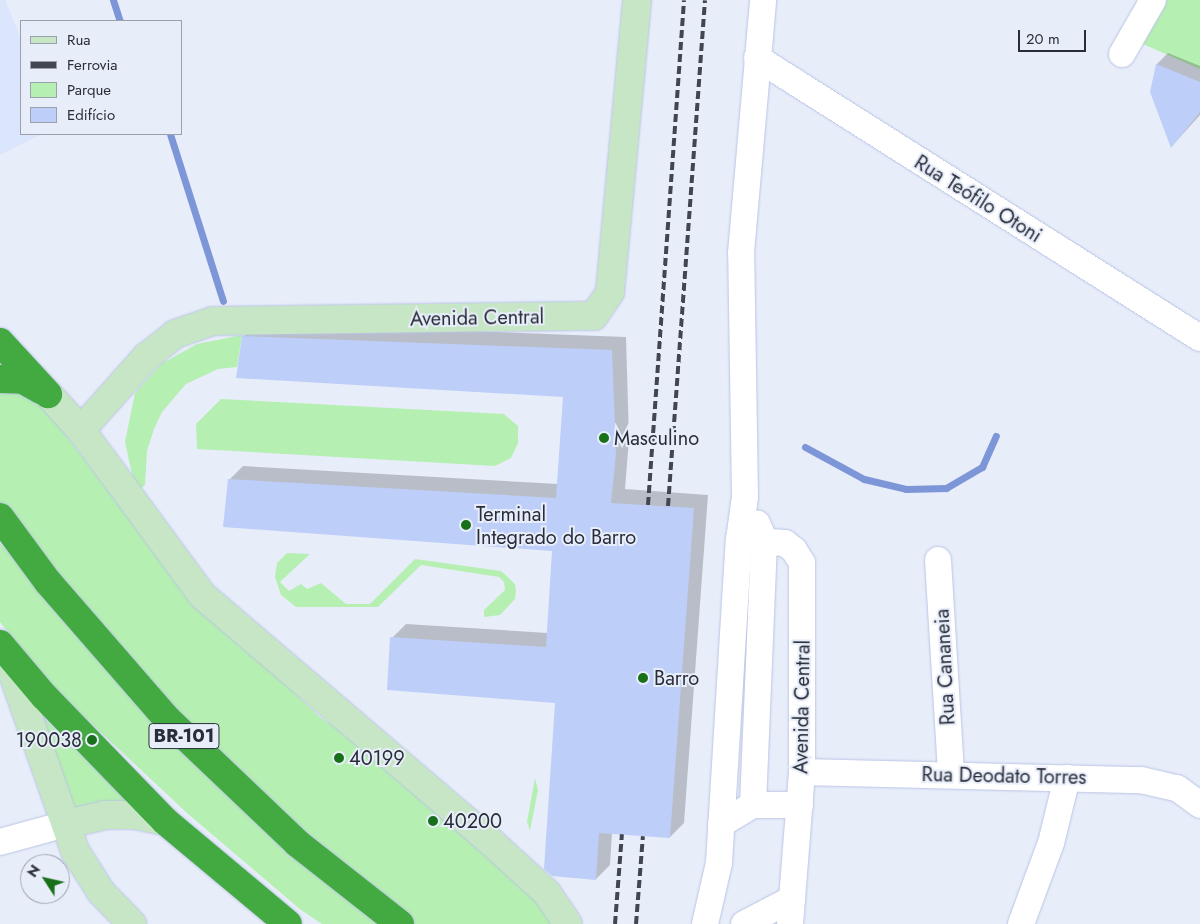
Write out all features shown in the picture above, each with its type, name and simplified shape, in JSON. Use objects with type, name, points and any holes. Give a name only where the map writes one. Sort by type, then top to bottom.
[{"type":"highway","points":[[0,342],[48,394]]},
{"type":"highway","points":[[0,379],[23,380],[48,394]]},
{"type":"highway","name":"BR-101","points":[[0,517],[48,582],[167,720],[297,843],[400,924]]},
{"type":"highway","points":[[2,647],[68,723],[165,821],[288,924]]},
{"type":"street","name":"Avenida Central","points":[[80,430],[146,357],[175,334],[213,321],[594,316],[610,292],[637,0]]},
{"type":"street","points":[[753,805],[752,540],[746,497],[741,253],[763,0]]},
{"type":"street","points":[[1122,54],[1153,0]]},
{"type":"street","name":"Rua Teófilo Otoni","points":[[757,58],[1200,338]]},
{"type":"street","points":[[48,394],[80,430],[202,595],[490,840],[547,893],[568,924]]},
{"type":"street","name":"Avenida Central","points":[[744,924],[791,912],[802,772],[802,563],[789,545],[752,540]]},
{"type":"street","points":[[705,924],[719,863],[721,824],[752,540]]},
{"type":"street","name":"Rua Cananeia","points":[[938,560],[950,775]]},
{"type":"street","points":[[2,647],[66,824],[87,873],[132,924]]},
{"type":"street","name":"Rua Deodato Torres","points":[[802,772],[1141,780],[1177,788],[1200,805]]},
{"type":"street","points":[[1021,924],[1050,843],[1067,778]]},
{"type":"street","points":[[721,824],[753,805],[800,805]]},
{"type":"street","points":[[0,842],[106,815],[136,815],[165,821]]},
{"type":"shaded area","points":[[0,0],[5,0],[20,36],[20,135],[40,135],[0,155]]},
{"type":"green space","points":[[1157,0],[1200,0],[1200,69],[1136,41]]},
{"type":"green space","points":[[242,335],[237,367],[218,369],[186,384],[162,412],[147,451],[145,485],[140,489],[133,479],[125,442],[135,393],[161,364],[197,344]]},
{"type":"green space","points":[[0,392],[34,393],[178,583],[320,717],[417,784],[543,899],[556,924],[400,924],[178,718],[0,504]]},
{"type":"green space","points":[[221,399],[504,414],[518,426],[518,443],[511,458],[495,466],[197,449],[196,424]]},
{"type":"green space","points":[[0,543],[40,590],[380,924],[322,924],[301,910],[187,813],[46,681],[0,622]]},
{"type":"green space","points":[[287,553],[310,554],[280,582],[289,591],[301,584],[307,589],[321,583],[346,604],[370,604],[415,559],[501,571],[515,584],[515,599],[500,615],[484,617],[484,610],[505,590],[504,582],[499,577],[421,565],[378,607],[296,607],[281,595],[275,577],[277,563]]},
{"type":"green space","points":[[39,713],[134,809],[85,828],[75,848]]},
{"type":"green space","points":[[535,778],[538,790],[530,831],[527,822]]},
{"type":"building","points":[[1156,64],[1200,82],[1200,112],[1171,148],[1150,92]]},
{"type":"building","points":[[242,336],[612,350],[616,454],[611,503],[694,508],[670,838],[599,833],[596,880],[552,876],[544,869],[555,703],[387,690],[390,637],[546,647],[552,551],[223,527],[228,479],[556,498],[563,397],[236,378]]},
{"type":"waterway","points":[[113,0],[120,20]]},
{"type":"waterway","points":[[170,135],[223,301]]},
{"type":"waterway","points":[[805,447],[864,479],[906,489],[946,488],[982,467],[996,436]]},
{"type":"railway","points":[[648,505],[684,0]]},
{"type":"railway","points":[[668,506],[705,0]]},
{"type":"railway","points":[[615,924],[622,834]]},
{"type":"railway","points":[[636,924],[643,836]]},
{"type":"place","name":"Masculino","points":[[604,438]]},
{"type":"place","name":"Terminal Integrado do Barro","points":[[466,525]]},
{"type":"place","name":"Barro","points":[[643,678]]},
{"type":"place","name":"190038","points":[[92,740]]},
{"type":"place","name":"40199","points":[[339,758]]},
{"type":"place","name":"40200","points":[[433,821]]}]
